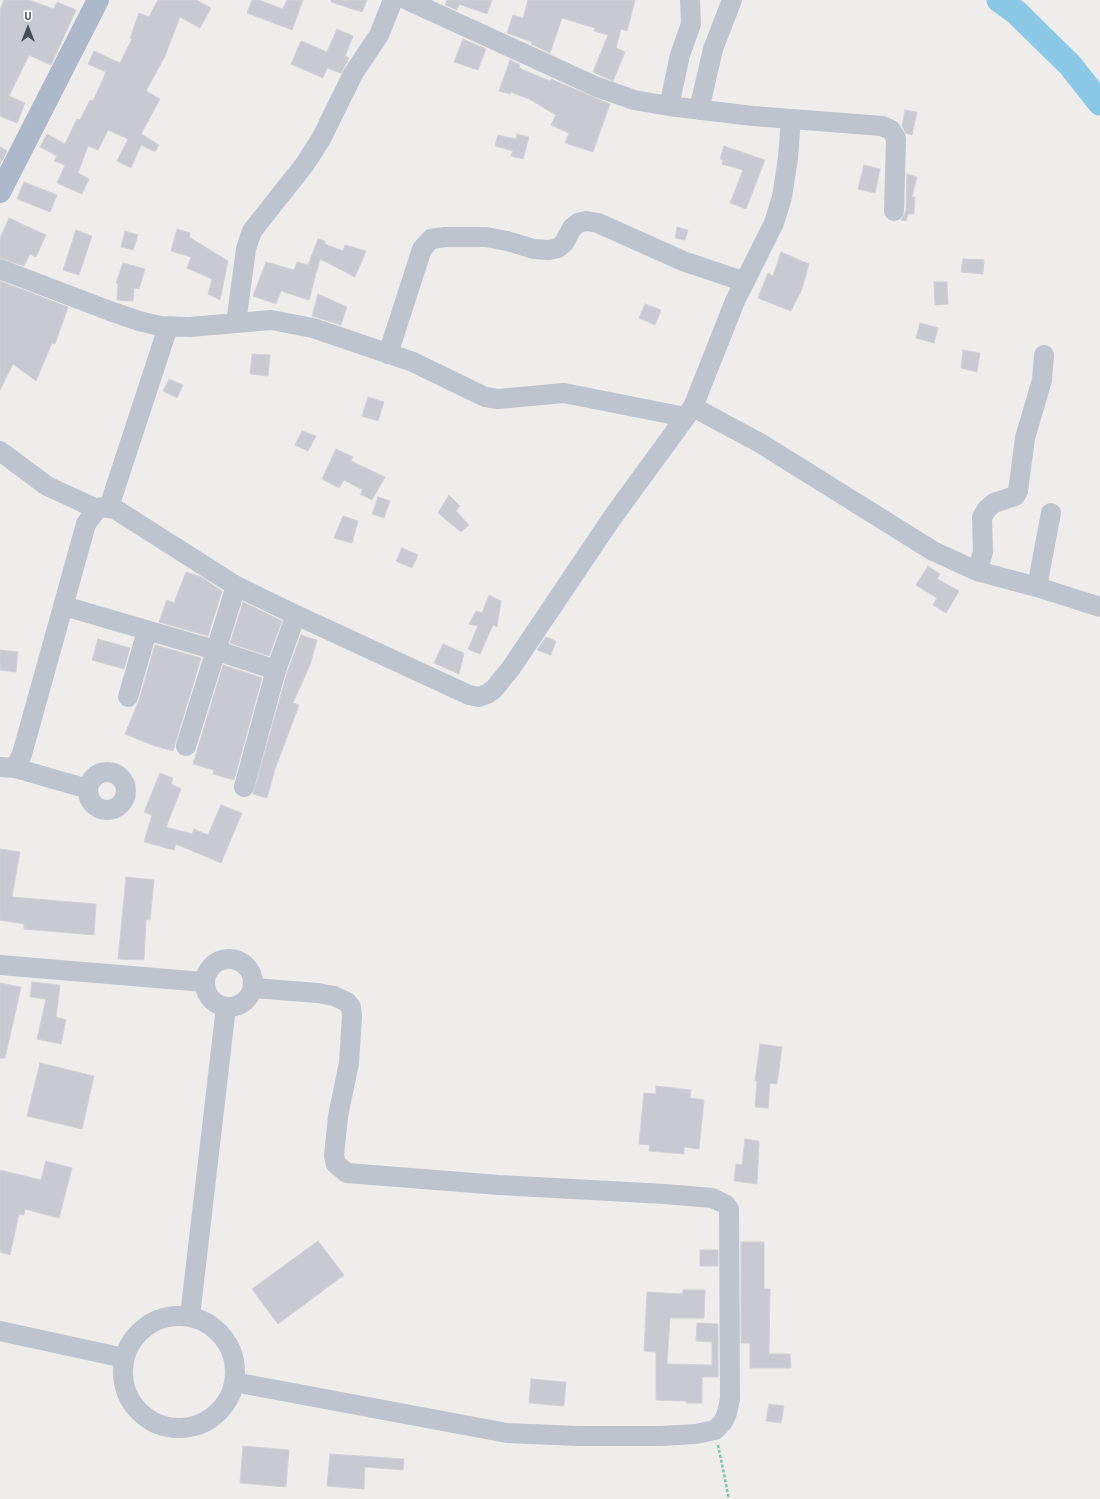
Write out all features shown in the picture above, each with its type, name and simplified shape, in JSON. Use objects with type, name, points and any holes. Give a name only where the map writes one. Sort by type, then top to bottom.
[{"type":"main road","points":[[0,192],[98,0]]},
{"type":"street","points":[[236,323],[246,249],[252,231],[305,164],[321,139],[354,74],[378,35],[393,0]]},
{"type":"street","points":[[407,0],[597,87],[634,100],[699,110],[882,126],[891,130],[896,138],[894,211]]},
{"type":"street","points":[[669,106],[680,55],[691,24],[690,0]]},
{"type":"street","points":[[699,110],[713,49],[732,0]]},
{"type":"street","points":[[0,451],[47,486],[103,508],[236,586],[469,695],[479,697],[487,694],[494,689],[511,668],[612,518],[689,412],[735,301],[774,223],[782,197],[788,158],[791,119]]},
{"type":"street","points":[[388,354],[422,249],[431,239],[444,237],[486,237],[507,241],[534,249],[549,250],[558,248],[564,244],[572,228],[578,223],[586,221],[598,223],[683,261],[744,282]]},
{"type":"street","points":[[0,270],[132,319],[168,327],[190,327],[271,320],[313,328],[428,368],[465,389],[485,397],[498,399],[564,393],[689,412],[760,443],[933,551],[977,571],[1037,587],[1100,607]]},
{"type":"street","points":[[8,767],[22,754],[86,524],[103,508],[168,327]]},
{"type":"street","points":[[977,571],[983,552],[982,517],[987,509],[994,503],[1015,496],[1018,491],[1025,438],[1042,380],[1044,355]]},
{"type":"street","points":[[1037,587],[1051,513]]},
{"type":"street","points":[[186,746],[236,586]]},
{"type":"street","points":[[64,606],[215,650],[276,670]]},
{"type":"street","points":[[244,787],[276,670],[296,615]]},
{"type":"street","points":[[128,697],[147,631]]},
{"type":"street","points":[[8,767],[88,789]]},
{"type":"street","points":[[225,959],[232,959],[244,964],[252,975],[252,988],[249,996],[243,1003],[235,1007],[226,1008],[217,1005],[210,999],[204,982],[208,970],[212,965],[225,959]]},
{"type":"street","points":[[0,965],[204,982]]},
{"type":"street","points":[[234,1382],[507,1433],[578,1436],[661,1436],[696,1434],[715,1430],[723,1422],[727,1413],[730,1398],[729,1209],[725,1204],[712,1198],[665,1194],[499,1185],[347,1173],[336,1164],[334,1156],[338,1116],[349,1063],[352,1016],[351,1006],[347,1002],[334,996],[318,993],[252,988]]},
{"type":"street","points":[[190,1316],[226,1008]]},
{"type":"street","points":[[190,1316],[210,1325],[226,1340],[234,1360],[234,1382],[226,1402],[211,1418],[190,1427],[168,1427],[148,1418],[132,1403],[124,1383],[122,1372],[124,1358],[132,1341],[147,1325],[168,1317],[190,1316]]},
{"type":"street","points":[[0,1331],[124,1358]]},
{"type":"path","points":[[715,1430],[729,1499]]},
{"type":"building","points":[[4,0],[29,0],[54,9],[57,2],[76,10],[51,65],[29,55],[9,96],[25,103],[17,123],[0,116],[0,10]]},
{"type":"building","points":[[158,0],[196,0],[211,8],[200,28],[180,17],[165,56],[146,91],[160,99],[141,134],[159,145],[155,152],[141,145],[131,168],[117,161],[128,139],[108,130],[98,150],[88,146],[78,173],[89,179],[82,194],[57,183],[65,165],[54,161],[57,156],[40,147],[47,134],[65,144],[77,119],[80,120],[90,100],[93,101],[106,72],[88,64],[94,51],[120,63],[132,39],[130,38],[139,13],[149,17]]},
{"type":"building","points":[[252,0],[259,0],[283,9],[287,0],[303,0],[292,30],[247,13]]},
{"type":"building","points":[[331,0],[367,0],[362,12],[331,2]]},
{"type":"building","points":[[447,0],[492,0],[487,14],[459,4],[457,10],[445,5]]},
{"type":"building","points":[[528,0],[635,0],[627,31],[621,29],[616,48],[625,52],[613,81],[593,72],[608,35],[594,31],[595,28],[562,18],[550,53],[531,44],[532,42],[507,33],[513,15],[523,18]]},
{"type":"building","points":[[337,29],[353,36],[345,56],[349,58],[341,73],[327,68],[323,78],[291,64],[301,41],[327,52]]},
{"type":"building","points":[[463,39],[486,49],[478,70],[454,62]]},
{"type":"building","points":[[510,60],[520,65],[519,68],[550,81],[551,79],[610,104],[593,152],[565,143],[569,133],[551,125],[556,115],[529,99],[511,92],[510,94],[499,91]]},
{"type":"building","points":[[905,110],[917,112],[912,135],[906,133],[902,126]]},
{"type":"building","points":[[517,134],[529,137],[523,159],[511,156],[513,151],[495,146],[498,135],[516,139]]},
{"type":"building","points":[[724,146],[765,160],[746,209],[730,203],[743,170],[722,164],[723,160],[720,159]]},
{"type":"building","points":[[0,147],[7,151],[0,164]]},
{"type":"building","points":[[864,165],[880,169],[875,193],[858,189]]},
{"type":"building","points":[[907,174],[917,177],[912,197],[915,197],[914,214],[908,214],[906,221],[901,220],[906,211]]},
{"type":"building","points":[[24,182],[57,195],[50,212],[17,199]]},
{"type":"building","points":[[9,218],[46,235],[36,257],[30,254],[24,266],[0,258],[0,238]]},
{"type":"building","points":[[677,227],[688,230],[685,240],[675,238]]},
{"type":"building","points":[[177,229],[190,233],[189,237],[228,261],[220,300],[208,294],[212,279],[187,268],[191,257],[171,251]]},
{"type":"building","points":[[76,230],[92,236],[79,275],[63,270]]},
{"type":"building","points":[[125,231],[138,235],[133,250],[121,247]]},
{"type":"building","points":[[318,239],[325,241],[325,244],[343,251],[345,245],[366,251],[355,277],[320,259],[309,300],[281,291],[276,304],[253,296],[266,262],[294,270],[297,262],[308,265]]},
{"type":"building","points":[[781,252],[809,264],[802,289],[791,311],[758,298],[768,273],[773,276]]},
{"type":"building","points":[[963,259],[984,260],[983,274],[961,272]]},
{"type":"building","points":[[123,263],[145,269],[139,289],[134,288],[133,301],[117,300],[118,284],[116,283]]},
{"type":"building","points":[[0,281],[68,307],[55,344],[52,343],[36,381],[13,364],[0,390]]},
{"type":"building","points":[[934,282],[947,282],[948,304],[935,305]]},
{"type":"building","points":[[318,294],[347,307],[341,325],[312,316]]},
{"type":"building","points":[[645,304],[661,310],[655,325],[639,318]]},
{"type":"building","points":[[920,323],[938,328],[934,343],[916,338]]},
{"type":"building","points":[[963,350],[980,353],[977,372],[961,368]]},
{"type":"building","points":[[252,354],[270,355],[268,376],[250,374]]},
{"type":"building","points":[[169,379],[183,385],[177,398],[163,391]]},
{"type":"building","points":[[368,397],[384,402],[378,421],[362,416]]},
{"type":"building","points":[[302,431],[316,436],[308,451],[295,445]]},
{"type":"building","points":[[336,449],[353,457],[351,461],[385,477],[372,500],[360,494],[363,490],[344,480],[339,488],[322,479]]},
{"type":"building","points":[[449,495],[460,506],[456,511],[469,525],[461,532],[438,513]]},
{"type":"building","points":[[378,497],[390,501],[384,518],[372,514]]},
{"type":"building","points":[[343,516],[358,521],[352,543],[334,538]]},
{"type":"building","points":[[402,548],[418,555],[412,568],[396,561]]},
{"type":"building","points":[[928,566],[940,574],[937,579],[959,591],[946,613],[933,605],[937,598],[916,585]]},
{"type":"building","points":[[186,572],[201,577],[222,591],[208,636],[159,622],[167,600],[174,603]]},
{"type":"building","points":[[489,595],[501,601],[497,627],[493,625],[480,654],[468,649],[478,626],[469,624],[476,611],[482,613]]},
{"type":"building","points":[[243,602],[282,621],[269,656],[230,643]]},
{"type":"building","points":[[301,635],[317,640],[310,665],[293,703],[299,705],[275,769],[267,798],[253,794],[287,673]]},
{"type":"building","points":[[546,637],[556,641],[551,655],[537,650]]},
{"type":"building","points":[[98,639],[130,648],[124,669],[92,660]]},
{"type":"building","points":[[443,644],[464,653],[459,674],[434,663]]},
{"type":"building","points":[[155,645],[201,658],[173,751],[155,746],[125,734],[139,700]]},
{"type":"building","points":[[0,650],[18,652],[16,672],[0,670]]},
{"type":"building","points":[[223,665],[262,678],[234,780],[213,774],[214,770],[193,764]]},
{"type":"building","points":[[160,773],[173,778],[171,784],[181,789],[166,827],[192,834],[194,829],[208,835],[221,805],[242,813],[221,863],[176,844],[174,850],[144,842],[152,815],[144,812]]},
{"type":"building","points":[[0,849],[20,852],[12,897],[96,904],[94,935],[24,929],[24,924],[0,920]]},
{"type":"building","points":[[126,877],[154,880],[150,920],[146,919],[144,960],[118,959]]},
{"type":"building","points":[[32,982],[60,985],[56,1017],[66,1020],[61,1044],[37,1039],[46,999],[30,997]]},
{"type":"building","points":[[0,983],[21,987],[5,1058],[0,1058]]},
{"type":"building","points":[[760,1044],[782,1047],[777,1084],[770,1083],[768,1108],[755,1107],[757,1081],[755,1081]]},
{"type":"building","points":[[40,1063],[94,1076],[82,1129],[27,1116]]},
{"type":"building","points":[[656,1086],[691,1090],[690,1098],[704,1100],[699,1149],[684,1147],[684,1154],[649,1151],[650,1145],[639,1144],[644,1093],[656,1094]]},
{"type":"building","points":[[745,1139],[759,1141],[757,1184],[734,1181],[736,1164],[742,1165]]},
{"type":"building","points":[[46,1161],[72,1168],[59,1218],[25,1209],[24,1215],[19,1214],[10,1255],[0,1252],[0,1170],[41,1180]]},
{"type":"building","points":[[318,1241],[344,1275],[278,1324],[252,1289]]},
{"type":"building","points":[[741,1242],[764,1242],[764,1289],[770,1289],[769,1354],[790,1354],[791,1368],[750,1368],[750,1343],[741,1343]]},
{"type":"building","points":[[700,1250],[718,1250],[718,1266],[700,1266]]},
{"type":"building","points":[[683,1290],[705,1290],[704,1318],[670,1318],[667,1364],[712,1365],[712,1342],[696,1341],[697,1323],[718,1324],[718,1377],[702,1377],[702,1403],[656,1400],[656,1352],[644,1351],[647,1292],[683,1294]]},
{"type":"building","points":[[531,1379],[566,1382],[564,1406],[529,1403]]},
{"type":"building","points":[[769,1404],[784,1406],[781,1423],[766,1421]]},
{"type":"building","points":[[243,1446],[289,1450],[286,1487],[240,1483]]},
{"type":"building","points":[[330,1454],[404,1459],[403,1470],[365,1467],[364,1489],[327,1486]]},
{"type":"waterway","points":[[999,0],[1016,12],[1070,65],[1100,103]]}]
